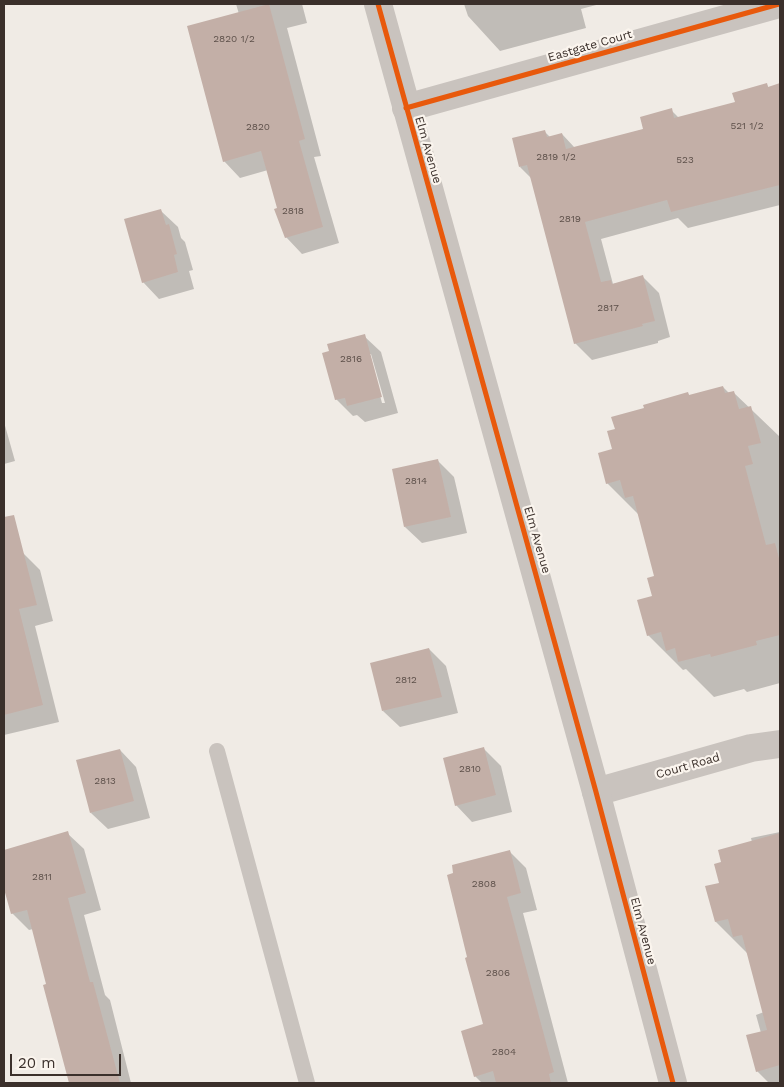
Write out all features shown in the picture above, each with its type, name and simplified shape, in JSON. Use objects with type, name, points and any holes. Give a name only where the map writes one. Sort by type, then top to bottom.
[{"type":"street","name":"Elm Avenue","points":[[378,4],[596,792],[674,1083]]},
{"type":"street","name":"Eastgate Court","points":[[406,108],[779,4]]},
{"type":"street","name":"Court Road","points":[[596,792],[751,748],[780,744]]},
{"type":"lane","points":[[217,751],[307,1083]]},
{"type":"building","points":[[269,4],[305,139],[299,141],[323,227],[285,238],[274,209],[277,208],[261,151],[223,162],[187,26]]},
{"type":"building","points":[[767,83],[768,87],[780,83],[780,185],[671,212],[667,200],[585,222],[601,282],[611,280],[612,284],[643,275],[655,321],[642,324],[643,326],[574,344],[527,165],[519,167],[512,138],[545,130],[547,137],[562,133],[566,149],[643,129],[640,117],[672,108],[674,118],[735,102],[732,93]]},
{"type":"building","points":[[161,209],[166,225],[169,224],[177,254],[174,255],[178,272],[142,283],[124,219]]},
{"type":"building","points":[[365,334],[382,397],[347,406],[345,398],[335,400],[322,353],[329,351],[327,344]]},
{"type":"building","points":[[723,386],[725,393],[734,391],[739,409],[751,406],[761,443],[748,446],[753,464],[745,466],[766,545],[775,543],[780,562],[780,635],[756,641],[757,645],[711,657],[710,654],[678,662],[675,648],[666,651],[661,632],[647,636],[637,600],[652,596],[647,578],[654,576],[633,496],[625,498],[620,480],[606,484],[598,453],[612,449],[607,431],[615,429],[611,417],[644,408],[643,405],[688,392],[689,395]]},
{"type":"building","points":[[438,459],[451,517],[404,527],[392,469]]},
{"type":"building","points":[[14,515],[37,605],[19,609],[43,705],[4,715],[4,517]]},
{"type":"building","points":[[429,648],[442,697],[382,711],[370,663]]},
{"type":"building","points":[[484,747],[496,795],[455,806],[443,758]]},
{"type":"building","points":[[120,749],[134,801],[90,813],[76,760]]},
{"type":"building","points":[[68,831],[86,893],[68,898],[90,982],[93,982],[120,1083],[69,1083],[43,985],[46,984],[27,910],[11,914],[4,889],[4,850]]},
{"type":"building","points":[[780,833],[780,1065],[756,1072],[746,1035],[767,1030],[742,935],[733,937],[728,919],[715,922],[705,886],[719,883],[714,864],[721,862],[718,850]]},
{"type":"building","points":[[510,850],[521,893],[507,897],[554,1072],[549,1074],[551,1083],[496,1083],[493,1071],[474,1077],[461,1031],[483,1024],[465,958],[467,957],[447,875],[453,873],[452,865]]},
{"type":"cycle path","points":[[378,4],[596,792],[673,1083]]},
{"type":"cycle path","points":[[406,108],[779,4]]}]
